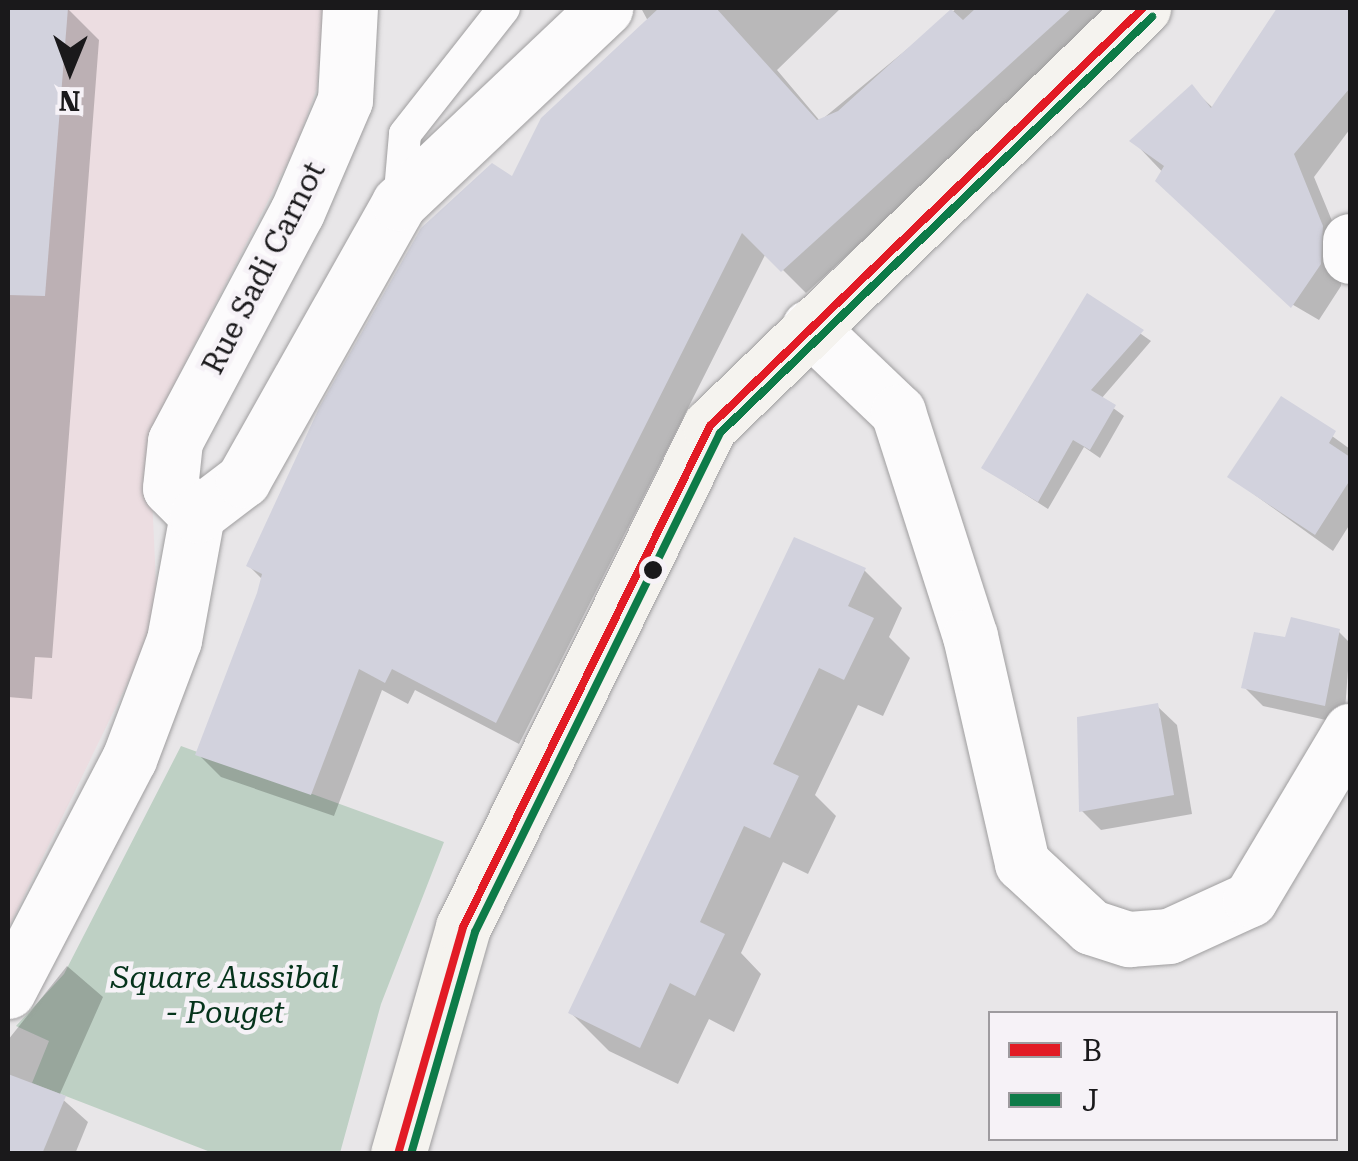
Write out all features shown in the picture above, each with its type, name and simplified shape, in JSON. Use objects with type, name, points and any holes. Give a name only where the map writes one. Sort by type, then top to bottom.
[{"type":"main road","points":[[398,1154],[462,927],[560,722],[710,426],[1143,8]]},
{"type":"street","name":"Rue Sadi Carnot","points":[[197,514],[170,488],[174,441],[297,212],[345,100],[350,8]]},
{"type":"street","points":[[8,990],[129,759],[174,640],[197,514],[242,480],[399,203],[604,8]]},
{"type":"street","points":[[1350,241],[1350,256]]},
{"type":"street","points":[[809,328],[898,412],[970,636],[1022,863],[1091,927],[1130,939],[1169,936],[1250,900],[1350,732]]},
{"type":"lane","points":[[399,203],[405,134],[504,8]]},
{"type":"shaded area","points":[[8,8],[326,8],[317,88],[296,146],[149,434],[157,603],[142,653],[8,929]]},
{"type":"green space","name":"Square Aussibal - Pouget","points":[[181,746],[444,842],[381,1004],[340,1153],[213,1153],[32,1083],[49,1041],[16,1026],[64,974]]},
{"type":"building","points":[[8,8],[68,8],[45,296],[8,295]]},
{"type":"building","points":[[659,8],[716,8],[817,120],[838,111],[951,9],[963,20],[976,8],[1072,8],[781,272],[742,233],[496,723],[392,669],[385,683],[359,669],[311,795],[195,755],[257,593],[262,574],[246,566],[320,406],[421,228],[492,163],[512,176],[541,118]]},
{"type":"building","points":[[1277,8],[1350,8],[1350,88],[1294,154],[1323,226],[1321,264],[1291,308],[1155,181],[1164,166],[1129,141],[1192,84],[1211,108]]},
{"type":"building","points":[[1087,293],[1144,330],[1091,390],[1116,405],[1090,450],[1073,440],[1038,502],[981,468]]},
{"type":"building","points":[[1281,396],[1336,431],[1329,443],[1350,457],[1350,480],[1315,535],[1227,477]]},
{"type":"building","points":[[794,537],[866,568],[848,606],[874,618],[844,680],[819,668],[773,764],[799,776],[770,838],[744,826],[700,922],[725,934],[695,996],[670,983],[640,1048],[568,1013]]},
{"type":"building","points":[[1291,617],[1340,629],[1325,706],[1241,688],[1254,632],[1285,637]]},
{"type":"building","points":[[1158,703],[1174,795],[1079,812],[1077,717]]},
{"type":"building","points":[[8,1074],[66,1096],[42,1154],[8,1154]]},
{"type":"transit line","name":"B","points":[[398,1154],[463,927],[710,426],[1143,8]]},
{"type":"transit line","name":"J","points":[[411,1154],[475,932],[720,433],[1152,17]]}]
